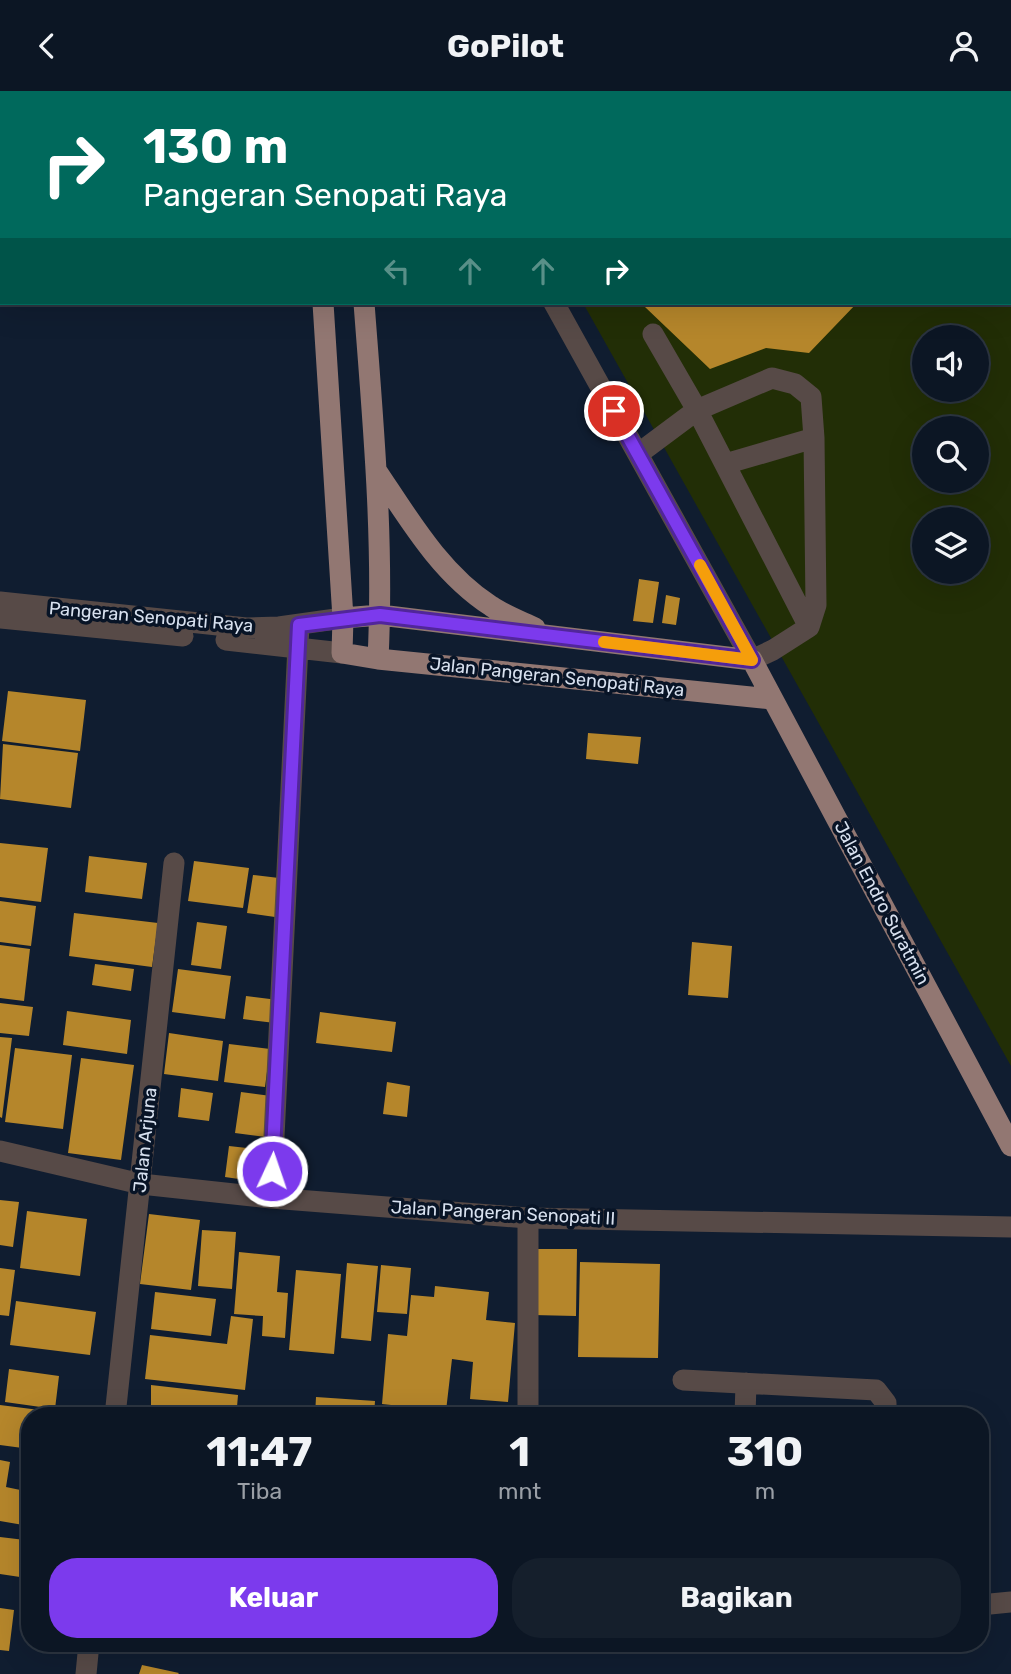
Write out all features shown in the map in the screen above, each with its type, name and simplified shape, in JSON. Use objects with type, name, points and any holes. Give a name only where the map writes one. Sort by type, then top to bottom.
[{"type":"main road","points":[[323,305],[343,618],[342,653]]},
{"type":"main road","points":[[364,305],[376,470],[380,615],[378,659]]},
{"type":"main road","points":[[376,470],[423,540],[463,585],[492,607],[550,636]]},
{"type":"main road","points":[[343,618],[380,615],[752,660]]},
{"type":"main road","name":"Jalan Pangeran Senopati Raya","points":[[342,653],[378,659],[772,699]]},
{"type":"main road","name":"Jalan Endro Suratmin","points":[[752,660],[1011,1146]]},
{"type":"street","points":[[555,305],[752,660],[810,627],[816,605],[811,397],[795,384],[772,378],[697,410],[638,454]]},
{"type":"street","points":[[653,334],[697,410],[810,627]]},
{"type":"street","points":[[725,464],[814,438]]},
{"type":"street","name":"Pangeran Senopati Raya","points":[[0,602],[246,628],[299,625],[343,618]]},
{"type":"street","name":"Pangeran Senopati Raya","points":[[0,618],[342,653]]},
{"type":"street","points":[[271,1198],[299,625]]},
{"type":"street","name":"Jalan Arjuna","points":[[116,1407],[174,863]]},
{"type":"street","name":"Jalan Pangeran Senopati II","points":[[0,1150],[141,1184],[271,1198],[528,1218],[1011,1227]]},
{"type":"street","points":[[528,1218],[528,1407]]},
{"type":"street","points":[[683,1380],[876,1390],[886,1407]]},
{"type":"street","points":[[745,1407],[746,1383]]},
{"type":"street","points":[[989,1604],[1011,1602]]},
{"type":"street","points":[[86,1674],[88,1652]]},
{"type":"green space","points":[[584,305],[1011,305],[1011,1066]]},
{"type":"building","points":[[855,305],[809,353],[766,348],[710,369],[645,307]]},
{"type":"building","points":[[639,579],[659,582],[653,623],[633,621]]},
{"type":"building","points":[[666,595],[680,598],[676,625],[662,623]]},
{"type":"building","points":[[8,691],[86,700],[80,751],[2,741]]},
{"type":"building","points":[[588,733],[641,737],[638,764],[586,759]]},
{"type":"building","points":[[3,744],[78,753],[71,808],[0,799]]},
{"type":"building","points":[[0,843],[48,848],[41,902],[0,897]]},
{"type":"building","points":[[89,856],[147,863],[142,899],[85,892]]},
{"type":"building","points":[[194,861],[249,868],[243,908],[188,901]]},
{"type":"building","points":[[253,875],[279,878],[275,917],[247,913]]},
{"type":"building","points":[[0,901],[36,906],[31,946],[0,942]]},
{"type":"building","points":[[74,913],[158,923],[152,967],[69,956]]},
{"type":"building","points":[[197,922],[227,926],[221,969],[191,965]]},
{"type":"building","points":[[692,942],[732,946],[728,998],[688,995]]},
{"type":"building","points":[[0,945],[30,949],[24,1001],[0,998]]},
{"type":"building","points":[[95,964],[134,969],[131,991],[92,985]]},
{"type":"building","points":[[178,969],[231,976],[225,1019],[172,1012]]},
{"type":"building","points":[[246,996],[278,1000],[275,1023],[243,1019]]},
{"type":"building","points":[[0,1003],[33,1007],[29,1036],[0,1033]]},
{"type":"building","points":[[67,1011],[131,1020],[127,1054],[63,1045]]},
{"type":"building","points":[[320,1012],[396,1022],[392,1052],[316,1043]]},
{"type":"building","points":[[169,1033],[223,1041],[218,1081],[164,1074]]},
{"type":"building","points":[[0,1037],[12,1038],[2,1118],[0,1117]]},
{"type":"building","points":[[229,1044],[270,1049],[265,1087],[224,1082]]},
{"type":"building","points":[[15,1048],[72,1055],[63,1129],[5,1122]]},
{"type":"building","points":[[81,1058],[134,1065],[121,1160],[68,1153]]},
{"type":"building","points":[[387,1082],[410,1086],[407,1117],[383,1114]]},
{"type":"building","points":[[181,1088],[213,1093],[209,1121],[178,1117]]},
{"type":"building","points":[[241,1092],[271,1096],[266,1137],[235,1133]]},
{"type":"building","points":[[229,1146],[264,1150],[260,1182],[225,1177]]},
{"type":"building","points":[[0,1200],[19,1202],[13,1247],[0,1245]]},
{"type":"building","points":[[27,1211],[87,1219],[80,1276],[20,1268]]},
{"type":"building","points":[[149,1214],[200,1220],[191,1290],[140,1284]]},
{"type":"building","points":[[202,1230],[236,1232],[232,1289],[198,1286]]},
{"type":"building","points":[[535,1249],[577,1249],[576,1316],[533,1315]]},
{"type":"building","points":[[239,1252],[280,1256],[277,1292],[288,1293],[285,1338],[262,1336],[263,1316],[234,1314]]},
{"type":"building","points":[[580,1262],[660,1264],[658,1358],[578,1357]]},
{"type":"building","points":[[347,1263],[378,1266],[371,1341],[341,1338]]},
{"type":"building","points":[[381,1265],[411,1268],[407,1314],[377,1312]]},
{"type":"building","points":[[0,1268],[15,1270],[9,1316],[0,1315]]},
{"type":"building","points":[[296,1270],[341,1274],[334,1354],[289,1350]]},
{"type":"building","points":[[435,1286],[489,1292],[486,1320],[515,1323],[508,1402],[470,1399],[473,1362],[452,1359],[446,1407],[382,1404],[388,1334],[407,1336],[411,1295],[434,1297]]},
{"type":"building","points":[[155,1292],[216,1299],[211,1336],[151,1329]]},
{"type":"building","points":[[16,1301],[96,1312],[90,1355],[10,1345]]},
{"type":"building","points":[[231,1316],[253,1319],[245,1390],[145,1379],[150,1335],[227,1344]]},
{"type":"building","points":[[9,1369],[59,1376],[55,1407],[5,1402]]},
{"type":"building","points":[[151,1385],[238,1395],[237,1407],[151,1407]]},
{"type":"building","points":[[316,1397],[375,1401],[375,1407],[315,1407]]},
{"type":"building","points":[[0,1405],[21,1408],[21,1448],[0,1445]]},
{"type":"building","points":[[0,1460],[10,1462],[6,1487],[21,1490],[21,1525],[0,1521]]},
{"type":"building","points":[[0,1537],[21,1540],[20,1577],[0,1574]]},
{"type":"building","points":[[0,1608],[14,1610],[9,1651],[0,1650]]},
{"type":"building","points":[[142,1665],[179,1673],[139,1674]]},
{"type":"slow traffic","points":[[604,642],[752,660],[700,565]]},
{"type":"route","points":[[272,1171],[299,625],[380,615],[752,660],[614,411]]}]
